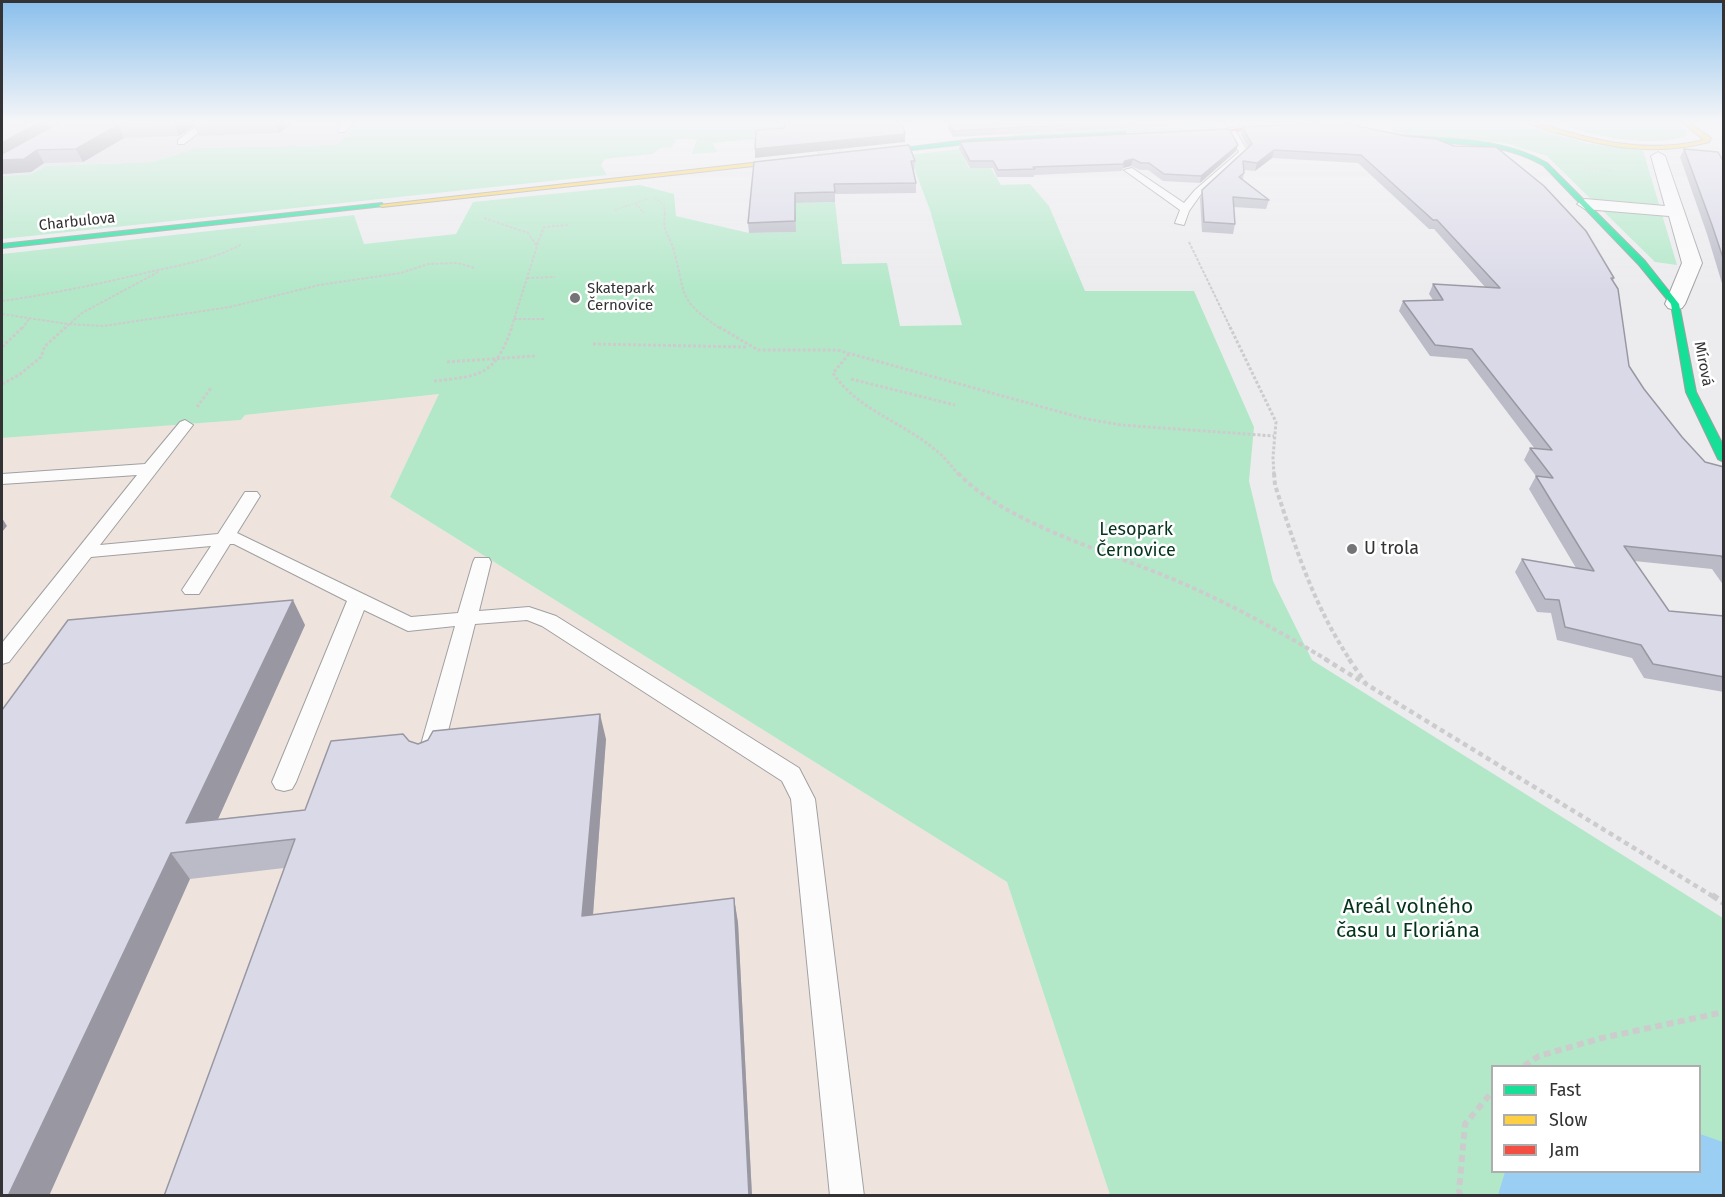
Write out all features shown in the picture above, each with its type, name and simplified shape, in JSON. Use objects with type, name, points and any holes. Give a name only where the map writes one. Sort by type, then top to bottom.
[{"type":"main road","name":"Charbulova","points":[[2,246],[628,179]]},
{"type":"main road","points":[[1560,179],[1642,263],[1675,304]]},
{"type":"main road","name":"Mírová","points":[[1675,304],[1691,392],[1724,459]]},
{"type":"street","points":[[1666,179],[1692,263],[1675,304]]},
{"type":"street","points":[[1585,204],[1677,212]]},
{"type":"lane","points":[[1143,179],[1184,208]]},
{"type":"lane","points":[[1180,223],[1184,208],[1212,179]]},
{"type":"lane","points":[[2,657],[185,425]]},
{"type":"lane","points":[[2,479],[152,469]]},
{"type":"lane","points":[[192,590],[251,496]]},
{"type":"lane","points":[[86,552],[237,538],[408,624],[529,613],[549,621],[792,775],[803,799],[847,1196]]},
{"type":"lane","points":[[429,758],[482,562]]},
{"type":"lane","points":[[284,782],[358,599]]},
{"type":"path","points":[[638,194],[663,202],[664,229],[671,242],[679,282],[690,305],[751,348]]},
{"type":"path","points":[[615,210],[652,197]]},
{"type":"path","points":[[636,204],[644,213]]},
{"type":"path","points":[[481,209],[484,218],[528,233],[537,246]]},
{"type":"path","points":[[1180,223],[1276,422],[1275,485],[1308,584],[1330,630],[1366,684]]},
{"type":"path","points":[[434,381],[489,369],[501,358],[544,227],[568,225]]},
{"type":"path","points":[[2,301],[90,286],[161,270],[222,254],[247,242]]},
{"type":"path","points":[[2,314],[68,324],[103,326],[230,307],[319,285],[401,273],[428,264],[457,263],[475,268]]},
{"type":"path","points":[[2,384],[41,357],[45,346],[82,313],[149,279],[161,270]]},
{"type":"path","points":[[527,278],[555,277]]},
{"type":"path","points":[[2,347],[19,333],[29,319]]},
{"type":"path","points":[[514,320],[544,319]]},
{"type":"path","points":[[593,344],[758,350],[837,350],[1082,418],[1120,425],[1274,436]]},
{"type":"path","points":[[849,354],[836,366],[833,373],[843,388],[934,448],[964,480],[996,504],[1048,530],[1171,578],[1260,619],[1724,903]]},
{"type":"path","points":[[447,362],[535,356]]},
{"type":"path","points":[[851,379],[955,405]]},
{"type":"path","points":[[1526,1065],[1539,1056],[1602,1038],[1724,1012]]},
{"type":"path","points":[[1461,1196],[1459,1191],[1465,1124],[1491,1093]]},
{"type":"shaded area","points":[[440,394],[390,497],[1007,882],[1110,1195],[2,1196],[2,438],[241,420],[245,415]]},
{"type":"green space","points":[[2,179],[571,179],[2,239]]},
{"type":"green space","points":[[918,179],[997,179],[1001,185],[1030,184],[1049,206],[1085,291],[1194,291],[1254,427],[1249,481],[1273,581],[1312,660],[1723,918],[1723,1195],[1110,1195],[1007,882],[390,497],[439,394],[245,415],[241,420],[2,438],[2,254],[354,215],[364,244],[456,234],[473,202],[640,185],[674,194],[676,216],[749,233],[795,232],[795,203],[835,202],[842,264],[887,263],[900,326],[962,325],[930,210]]},
{"type":"green space","points":[[1570,179],[1652,179],[1677,265],[1655,262]]},
{"type":"water","points":[[1701,1134],[1723,1142],[1723,1195],[1498,1195],[1505,1173],[1701,1173]]},
{"type":"building","points":[[752,179],[915,179],[916,183],[834,184],[835,192],[795,193],[795,221],[748,223]]},
{"type":"building","points":[[1214,179],[1241,179],[1269,200],[1233,197],[1235,224],[1204,222],[1202,190]]},
{"type":"building","points":[[1387,179],[1535,179],[1586,231],[1614,278],[1611,278],[1618,289],[1629,366],[1682,437],[1705,462],[1724,467],[1724,560],[1721,556],[1624,546],[1669,611],[1724,616],[1724,677],[1653,664],[1641,645],[1565,627],[1559,600],[1545,599],[1522,559],[1594,571],[1536,476],[1553,478],[1530,448],[1552,450],[1472,349],[1435,345],[1403,301],[1443,300],[1433,284],[1500,288],[1437,220],[1433,220]]},
{"type":"building","points":[[1695,179],[1724,179],[1724,261]]},
{"type":"building","points":[[293,600],[186,823],[305,810],[331,741],[403,734],[409,741],[418,744],[428,740],[433,731],[600,714],[582,916],[734,898],[749,1196],[164,1196],[295,839],[171,853],[8,1196],[2,1196],[2,710],[68,620]]},
{"type":"traffic: fast","points":[[1560,179],[1642,263],[1675,304],[1691,392],[1724,459]]},
{"type":"traffic: fast","points":[[2,246],[382,205]]},
{"type":"traffic: slow","points":[[382,205],[623,179]]},
{"type":"place","name":"Skatepark Černovice","points":[[575,298]]},
{"type":"place","name":"U trola","points":[[1352,549]]},
{"type":"park label","name":"Lesopark Černovice","points":[[1136,540]]},
{"type":"park label","name":"Areál volného času u Floriána","points":[[1408,919]]}]
